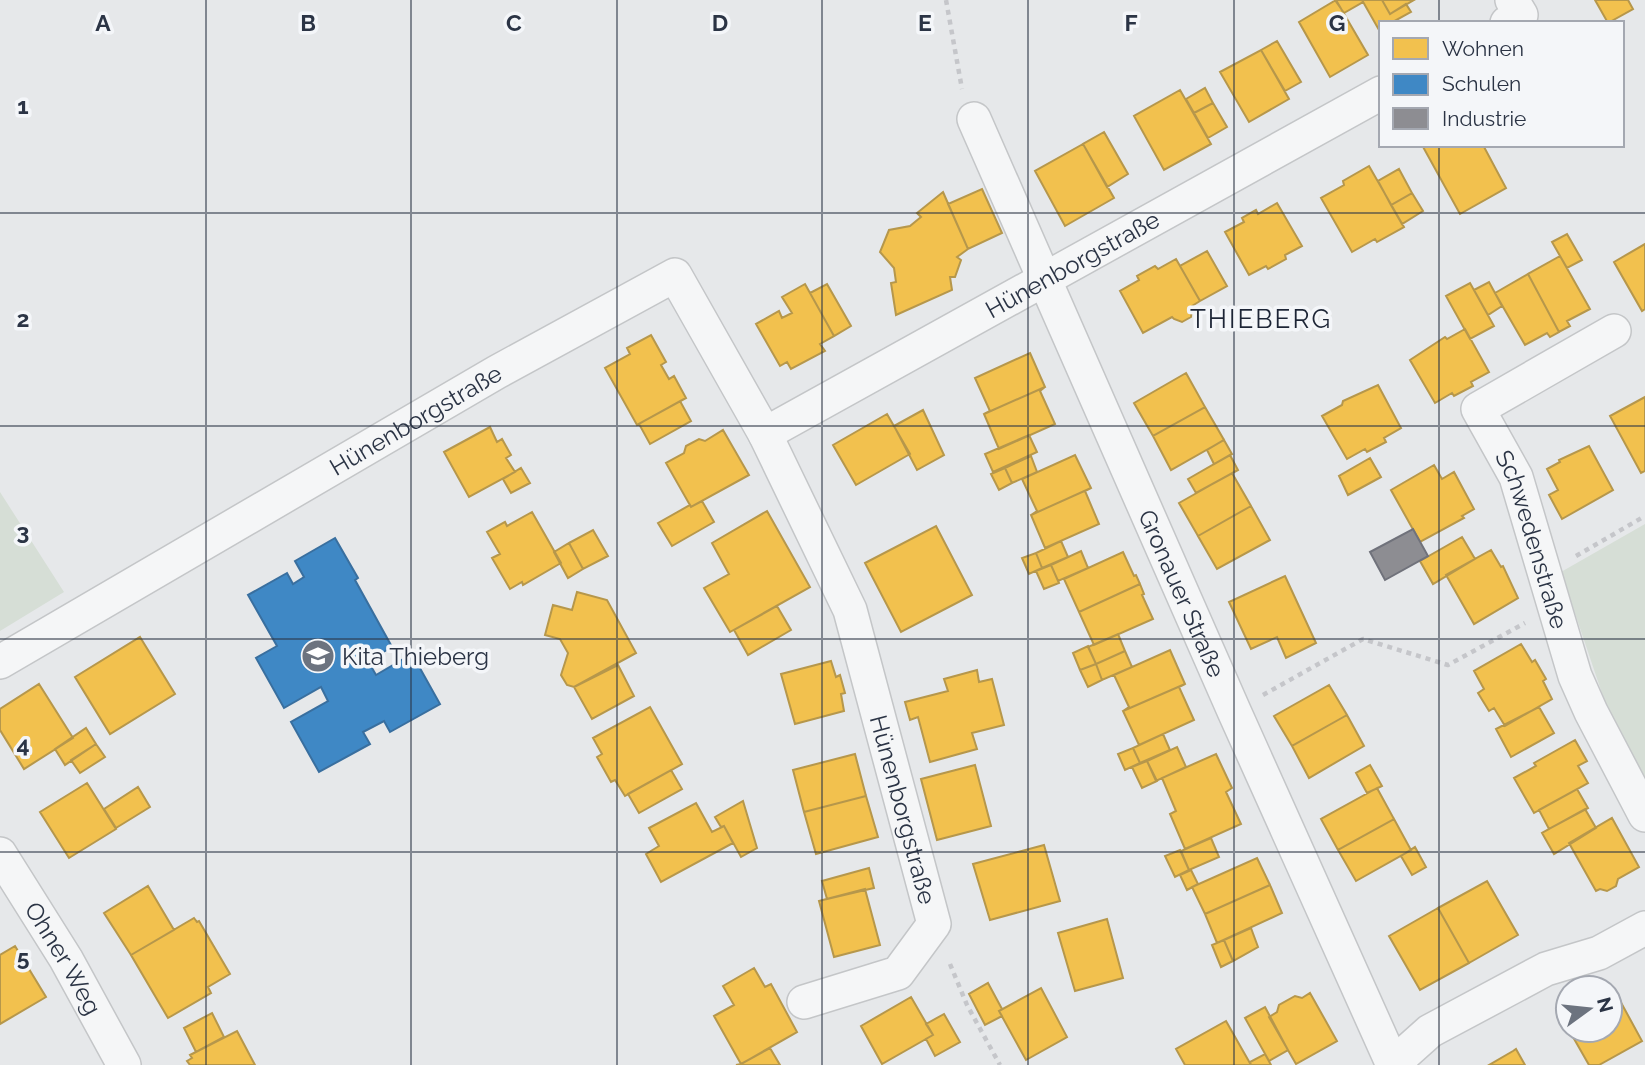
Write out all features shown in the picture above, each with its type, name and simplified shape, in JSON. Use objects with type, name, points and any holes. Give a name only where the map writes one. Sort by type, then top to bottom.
[{"type":"street","points":[[1510,21],[1521,15],[1512,0]]},
{"type":"street","name":"Hünenborgstraße","points":[[765,434],[1379,94]]},
{"type":"street","name":"Gronauer Straße","points":[[974,119],[1393,1065]]},
{"type":"street","name":"Hünenborgstraße","points":[[0,662],[497,372],[675,275],[765,434],[850,610],[934,924],[898,973],[804,1002]]},
{"type":"street","name":"Schwedenstraße","points":[[1615,331],[1478,409],[1516,477],[1574,676],[1645,815]]},
{"type":"street","name":"Ohner Weg","points":[[0,854],[66,959],[124,1065]]},
{"type":"street","points":[[1393,1065],[1430,1031],[1546,969],[1599,953],[1645,928]]},
{"type":"path","points":[[946,0],[960,84],[974,119]]},
{"type":"path","points":[[1545,574],[1645,516]]},
{"type":"path","points":[[1234,711],[1363,639],[1448,665],[1553,607]]},
{"type":"path","points":[[934,924],[967,1005],[1000,1065]]},
{"type":"shaded area","points":[[0,492],[64,592],[0,631]]},
{"type":"shaded area","points":[[1645,524],[1645,777],[1608,711],[1561,572]]},
{"type":"building: Wohnen","points":[[1335,0],[1362,0],[1363,2],[1344,13]]},
{"type":"building: Wohnen","points":[[1336,0],[1368,55],[1330,77],[1299,22]]},
{"type":"building: Wohnen","points":[[1362,0],[1382,0],[1390,14],[1406,4],[1411,12],[1395,21],[1379,21],[1379,30]]},
{"type":"building: Wohnen","points":[[1382,0],[1414,0],[1390,14]]},
{"type":"building: Wohnen","points":[[1595,0],[1628,0],[1633,9],[1607,21]]},
{"type":"building: Wohnen","points":[[1277,41],[1301,82],[1285,91],[1261,50]]},
{"type":"building: Wohnen","points":[[1261,50],[1289,99],[1249,122],[1220,72]]},
{"type":"building: Wohnen","points":[[1205,88],[1213,103],[1194,113],[1186,99]]},
{"type":"building: Wohnen","points":[[1180,90],[1211,144],[1164,170],[1134,116]]},
{"type":"building: Wohnen","points":[[1213,103],[1227,127],[1208,138],[1194,113]]},
{"type":"building: Wohnen","points":[[1104,132],[1128,174],[1107,187],[1083,144]]},
{"type":"building: Wohnen","points":[[1083,144],[1114,198],[1065,226],[1035,171]]},
{"type":"building: Wohnen","points":[[1423,147],[1484,147],[1506,188],[1460,214]]},
{"type":"building: Wohnen","points":[[1369,166],[1404,227],[1352,252],[1321,198]]},
{"type":"building: Wohnen","points":[[1399,169],[1412,193],[1391,205],[1378,181]]},
{"type":"building: Wohnen","points":[[982,189],[1002,233],[968,249],[948,204]]},
{"type":"building: Wohnen","points":[[943,192],[968,249],[957,257],[961,260],[955,277],[950,277],[952,290],[896,315],[891,283],[896,282],[894,268],[880,252],[889,230],[910,226],[921,217],[917,213]]},
{"type":"building: Wohnen","points":[[1412,193],[1423,211],[1402,224],[1391,205]]},
{"type":"building: Wohnen","points":[[1277,203],[1302,246],[1268,269],[1266,266],[1249,275],[1225,232],[1244,222],[1242,218],[1256,210],[1258,214]]},
{"type":"building: Wohnen","points":[[1567,234],[1582,260],[1567,268],[1552,242]]},
{"type":"building: Wohnen","points":[[1645,244],[1645,309],[1642,311],[1614,262]]},
{"type":"building: Wohnen","points":[[1207,251],[1227,286],[1200,301],[1180,266]]},
{"type":"building: Wohnen","points":[[1560,256],[1590,309],[1567,321],[1570,326],[1559,332],[1528,274]]},
{"type":"building: Wohnen","points":[[1176,259],[1200,301],[1192,306],[1191,317],[1182,322],[1172,317],[1143,333],[1120,291],[1139,280],[1137,276]]},
{"type":"building: Wohnen","points":[[1528,274],[1559,332],[1550,337],[1547,333],[1525,345],[1495,293]]},
{"type":"building: Wohnen","points":[[1489,282],[1502,306],[1488,315],[1474,290]]},
{"type":"building: Wohnen","points":[[1470,283],[1494,326],[1470,339],[1446,296]]},
{"type":"building: Wohnen","points":[[805,284],[834,336],[820,344],[825,351],[791,369],[787,362],[780,366],[756,324],[779,311],[782,318],[792,313],[782,297]]},
{"type":"building: Wohnen","points":[[827,284],[851,326],[834,336],[810,293]]},
{"type":"building: Wohnen","points":[[1465,329],[1489,372],[1471,382],[1473,386],[1454,396],[1452,393],[1435,403],[1410,360],[1445,337],[1447,339]]},
{"type":"building: Wohnen","points":[[651,335],[666,362],[661,365],[669,379],[674,376],[686,398],[637,425],[605,368],[630,354],[627,348]]},
{"type":"building: Wohnen","points":[[1030,353],[1045,387],[984,414],[990,411],[975,378]]},
{"type":"building: Wohnen","points":[[1186,373],[1205,407],[1153,436],[1134,403]]},
{"type":"building: Wohnen","points":[[1378,385],[1401,428],[1384,438],[1386,442],[1347,459],[1322,416],[1342,405],[1343,401]]},
{"type":"building: Wohnen","points":[[1045,387],[1040,391],[1055,424],[999,449],[984,414]]},
{"type":"building: Wohnen","points":[[1645,397],[1645,471],[1641,473],[1610,416]]},
{"type":"building: Wohnen","points":[[680,401],[691,421],[650,444],[639,424]]},
{"type":"building: Wohnen","points":[[1205,407],[1224,440],[1171,470],[1153,436]]},
{"type":"building: Wohnen","points":[[923,410],[944,455],[917,470],[894,426]]},
{"type":"building: Wohnen","points":[[887,414],[910,454],[856,485],[833,445]]},
{"type":"building: Wohnen","points":[[490,427],[497,442],[502,439],[511,455],[506,458],[515,472],[469,497],[444,452]]},
{"type":"building: Wohnen","points":[[723,430],[749,475],[691,507],[666,463],[684,453],[686,446],[699,439],[705,441]]},
{"type":"building: Wohnen","points":[[1029,435],[1037,452],[993,472],[985,454]]},
{"type":"building: Wohnen","points":[[1224,440],[1232,454],[1214,464],[1207,450]]},
{"type":"building: Wohnen","points":[[1589,446],[1613,490],[1562,519],[1549,495],[1558,490],[1547,469],[1560,462],[1559,460]]},
{"type":"building: Wohnen","points":[[1075,455],[1091,488],[1031,515],[1037,511],[1022,479]]},
{"type":"building: Wohnen","points":[[1230,455],[1238,470],[1196,493],[1188,479]]},
{"type":"building: Wohnen","points":[[1031,456],[1037,472],[1012,483],[1005,468]]},
{"type":"building: Wohnen","points":[[1370,458],[1381,477],[1348,495],[1339,476]]},
{"type":"building: Wohnen","points":[[1434,465],[1442,479],[1454,472],[1474,509],[1462,516],[1464,518],[1420,542],[1391,490]]},
{"type":"building: Wohnen","points":[[521,468],[530,483],[511,493],[503,479]]},
{"type":"building: Wohnen","points":[[1005,468],[1012,483],[999,490],[991,474]]},
{"type":"building: Wohnen","points":[[1232,473],[1251,506],[1198,536],[1179,503]]},
{"type":"building: Wohnen","points":[[1091,488],[1085,491],[1099,524],[1045,548],[1031,515]]},
{"type":"building: Wohnen","points":[[702,501],[714,522],[672,546],[658,523]]},
{"type":"building: Wohnen","points":[[1251,506],[1270,540],[1217,569],[1198,536]]},
{"type":"building: Wohnen","points":[[767,511],[810,587],[730,632],[704,588],[729,574],[712,543]]},
{"type":"building: Wohnen","points":[[532,512],[561,563],[523,585],[522,582],[510,589],[492,558],[500,554],[487,532],[505,522],[507,526]]},
{"type":"building: Wohnen","points":[[936,526],[972,595],[901,632],[865,563]]},
{"type":"building: Wohnen","points":[[593,530],[608,556],[583,569],[569,543]]},
{"type":"building: Wohnen","points":[[1462,537],[1475,559],[1433,584],[1420,561]]},
{"type":"building: Wohnen","points":[[1061,541],[1068,557],[1042,568],[1036,553]]},
{"type":"building: Wohnen","points":[[569,543],[583,569],[568,578],[554,552]]},
{"type":"building: Wohnen","points":[[1491,550],[1501,567],[1503,566],[1518,598],[1474,624],[1446,575]]},
{"type":"building: Wohnen","points":[[1081,551],[1088,568],[1058,581],[1051,565]]},
{"type":"building: Wohnen","points":[[1123,552],[1140,584],[1079,612],[1064,579]]},
{"type":"building: Wohnen","points":[[1036,553],[1042,568],[1029,574],[1022,558]]},
{"type":"building: Wohnen","points":[[1051,565],[1059,583],[1044,589],[1036,571]]},
{"type":"building: Wohnen","points":[[1285,576],[1316,643],[1286,658],[1277,637],[1251,649],[1229,602]]},
{"type":"building: Wohnen","points":[[1140,584],[1153,619],[1094,645],[1079,612]]},
{"type":"building: Wohnen","points":[[577,592],[607,600],[636,653],[574,687],[567,685],[561,675],[568,653],[560,639],[545,635],[553,605],[572,610]]},
{"type":"building: Wohnen","points":[[777,606],[791,630],[748,655],[734,630]]},
{"type":"building: Wohnen","points":[[1118,634],[1125,651],[1096,664],[1088,647]]},
{"type":"building: Wohnen","points":[[140,637],[175,694],[110,734],[75,677]]},
{"type":"building: Wohnen","points":[[1521,644],[1546,679],[1543,681],[1552,699],[1505,726],[1494,708],[1489,711],[1478,693],[1484,689],[1474,671]]},
{"type":"building: Wohnen","points":[[1088,646],[1096,664],[1080,670],[1073,653]]},
{"type":"building: Wohnen","points":[[1170,650],[1185,684],[1123,711],[1129,707],[1114,675]]},
{"type":"building: Wohnen","points":[[1125,651],[1132,667],[1102,680],[1096,664]]},
{"type":"building: Wohnen","points":[[831,661],[836,677],[840,675],[845,693],[841,694],[844,711],[795,724],[781,674]]},
{"type":"building: Wohnen","points":[[1096,664],[1102,680],[1088,687],[1080,670]]},
{"type":"building: Wohnen","points":[[618,665],[634,696],[592,719],[574,687]]},
{"type":"building: Wohnen","points":[[977,670],[979,682],[992,679],[1004,725],[972,733],[977,749],[930,762],[918,717],[910,720],[905,702],[948,691],[944,679]]},
{"type":"building: Wohnen","points":[[39,684],[73,738],[24,769],[0,730],[0,709]]},
{"type":"building: Wohnen","points":[[1185,684],[1179,687],[1194,720],[1139,745],[1123,711]]},
{"type":"building: Wohnen","points":[[1329,685],[1347,715],[1292,746],[1274,716]]},
{"type":"building: Wohnen","points":[[650,707],[682,764],[625,796],[615,780],[611,782],[597,757],[602,754],[593,738]]},
{"type":"building: Wohnen","points":[[1539,707],[1554,733],[1511,757],[1496,729]]},
{"type":"building: Wohnen","points":[[1347,715],[1364,746],[1309,778],[1292,746]]},
{"type":"building: Wohnen","points":[[86,728],[96,744],[65,765],[55,749]]},
{"type":"building: Wohnen","points":[[1163,734],[1170,750],[1140,763],[1133,748]]},
{"type":"building: Wohnen","points":[[1575,740],[1587,761],[1578,766],[1588,783],[1534,813],[1514,778],[1536,766],[1534,763]]},
{"type":"building: Wohnen","points":[[96,744],[105,757],[80,773],[71,760]]},
{"type":"building: Wohnen","points":[[1177,747],[1186,767],[1156,781],[1147,761]]},
{"type":"building: Wohnen","points":[[1133,748],[1140,763],[1125,770],[1118,754]]},
{"type":"building: Wohnen","points":[[855,754],[866,796],[804,812],[793,770]]},
{"type":"building: Wohnen","points":[[1216,754],[1232,788],[1226,792],[1241,824],[1185,849],[1170,814],[1176,811],[1162,778]]},
{"type":"building: Wohnen","points":[[1147,761],[1157,781],[1142,788],[1132,767]]},
{"type":"building: Wohnen","points":[[975,765],[991,826],[937,840],[921,779]]},
{"type":"building: Wohnen","points":[[1370,765],[1382,786],[1367,793],[1356,773]]},
{"type":"building: Wohnen","points":[[671,770],[682,789],[639,813],[628,794]]},
{"type":"building: Wohnen","points":[[87,783],[116,829],[69,858],[40,812]]},
{"type":"building: Wohnen","points":[[138,787],[150,807],[116,828],[104,809]]},
{"type":"building: Wohnen","points":[[1377,788],[1394,819],[1338,850],[1321,819]]},
{"type":"building: Wohnen","points":[[1577,789],[1588,808],[1549,829],[1539,810]]},
{"type":"building: Wohnen","points":[[866,796],[878,837],[816,854],[804,812]]},
{"type":"building: Wohnen","points":[[743,801],[757,848],[741,857],[724,826],[721,827],[715,817]]},
{"type":"building: Wohnen","points":[[696,803],[712,832],[724,826],[733,843],[661,882],[646,854],[659,846],[649,828]]},
{"type":"building: Wohnen","points":[[1585,809],[1596,828],[1554,854],[1542,833]]},
{"type":"building: Wohnen","points":[[1612,818],[1639,867],[1618,879],[1616,886],[1607,891],[1596,891],[1569,843]]},
{"type":"building: Wohnen","points":[[1394,819],[1411,850],[1356,881],[1338,850]]},
{"type":"building: Wohnen","points":[[1211,838],[1219,857],[1189,870],[1181,851]]},
{"type":"building: Wohnen","points":[[1044,845],[1060,901],[990,920],[973,864]]},
{"type":"building: Wohnen","points":[[1415,847],[1426,867],[1412,875],[1401,856]]},
{"type":"building: Wohnen","points":[[1180,850],[1189,870],[1175,877],[1165,856]]},
{"type":"building: Wohnen","points":[[1257,858],[1270,885],[1205,914],[1192,887]]},
{"type":"building: Wohnen","points":[[869,868],[874,888],[827,899],[822,881]]},
{"type":"building: Wohnen","points":[[1191,870],[1198,884],[1187,890],[1180,875]]},
{"type":"building: Wohnen","points":[[1487,881],[1518,935],[1469,963],[1438,908]]},
{"type":"building: Wohnen","points":[[1270,885],[1282,913],[1217,943],[1205,914]]},
{"type":"building: Wohnen","points":[[148,886],[174,930],[131,955],[104,913]]},
{"type":"building: Wohnen","points":[[865,889],[880,945],[834,957],[819,901]]},
{"type":"building: Wohnen","points":[[1438,908],[1469,963],[1420,990],[1389,936]]},
{"type":"building: Wohnen","points":[[194,918],[199,921],[230,974],[208,987],[211,993],[168,1018],[131,955]]},
{"type":"building: Wohnen","points":[[1107,919],[1123,978],[1075,991],[1058,933]]},
{"type":"building: Wohnen","points":[[1251,928],[1258,947],[1233,961],[1224,940]]},
{"type":"building: Wohnen","points":[[1224,940],[1233,961],[1221,967],[1212,945]]},
{"type":"building: Wohnen","points":[[15,946],[46,997],[0,1024],[0,955]]},
{"type":"building: Wohnen","points":[[754,968],[765,987],[771,984],[797,1032],[741,1064],[714,1016],[734,1005],[723,986]]},
{"type":"building: Wohnen","points":[[988,983],[1002,1009],[999,1011],[1002,1016],[985,1025],[969,994]]},
{"type":"building: Wohnen","points":[[1041,988],[1067,1037],[1026,1060],[999,1011]]},
{"type":"building: Wohnen","points":[[1310,993],[1337,1041],[1296,1064],[1269,1017],[1277,1012],[1279,1005],[1295,996],[1302,998]]},
{"type":"building: Wohnen","points":[[911,997],[933,1035],[882,1064],[861,1026]]},
{"type":"building: Wohnen","points":[[1265,1007],[1288,1050],[1269,1061],[1245,1018]]},
{"type":"building: Wohnen","points":[[1624,1008],[1642,1041],[1599,1065],[1589,1065],[1577,1044],[1624,1044]]},
{"type":"building: Wohnen","points":[[212,1013],[224,1037],[196,1052],[184,1028]]},
{"type":"building: Wohnen","points":[[944,1014],[960,1042],[935,1056],[926,1039],[933,1035],[926,1024]]},
{"type":"building: Wohnen","points":[[1226,1021],[1251,1065],[1185,1065],[1176,1049]]},
{"type":"building: Wohnen","points":[[237,1031],[255,1065],[190,1065],[187,1061],[192,1058],[190,1055]]},
{"type":"building: Wohnen","points":[[770,1048],[780,1065],[736,1065],[741,1064]]},
{"type":"building: Wohnen","points":[[1516,1049],[1525,1065],[1489,1065],[1513,1051]]},
{"type":"building: Wohnen","points":[[1265,1054],[1271,1065],[1251,1065],[1250,1062]]},
{"type":"building: Schulen","name":"Kita Thieberg","points":[[335,538],[392,647],[368,661],[376,675],[412,654],[440,704],[390,732],[384,721],[363,732],[370,744],[319,772],[291,722],[328,701],[321,687],[284,708],[256,658],[277,646],[248,595],[287,573],[293,584],[304,577],[295,561]]},
{"type":"building: Industrie","points":[[1413,529],[1428,556],[1385,580],[1370,552]]},
{"type":"place","name":"Kita Thieberg","points":[[318,656]]},
{"type":"district","name":"THIEBERG","points":[[1261,319]]}]
